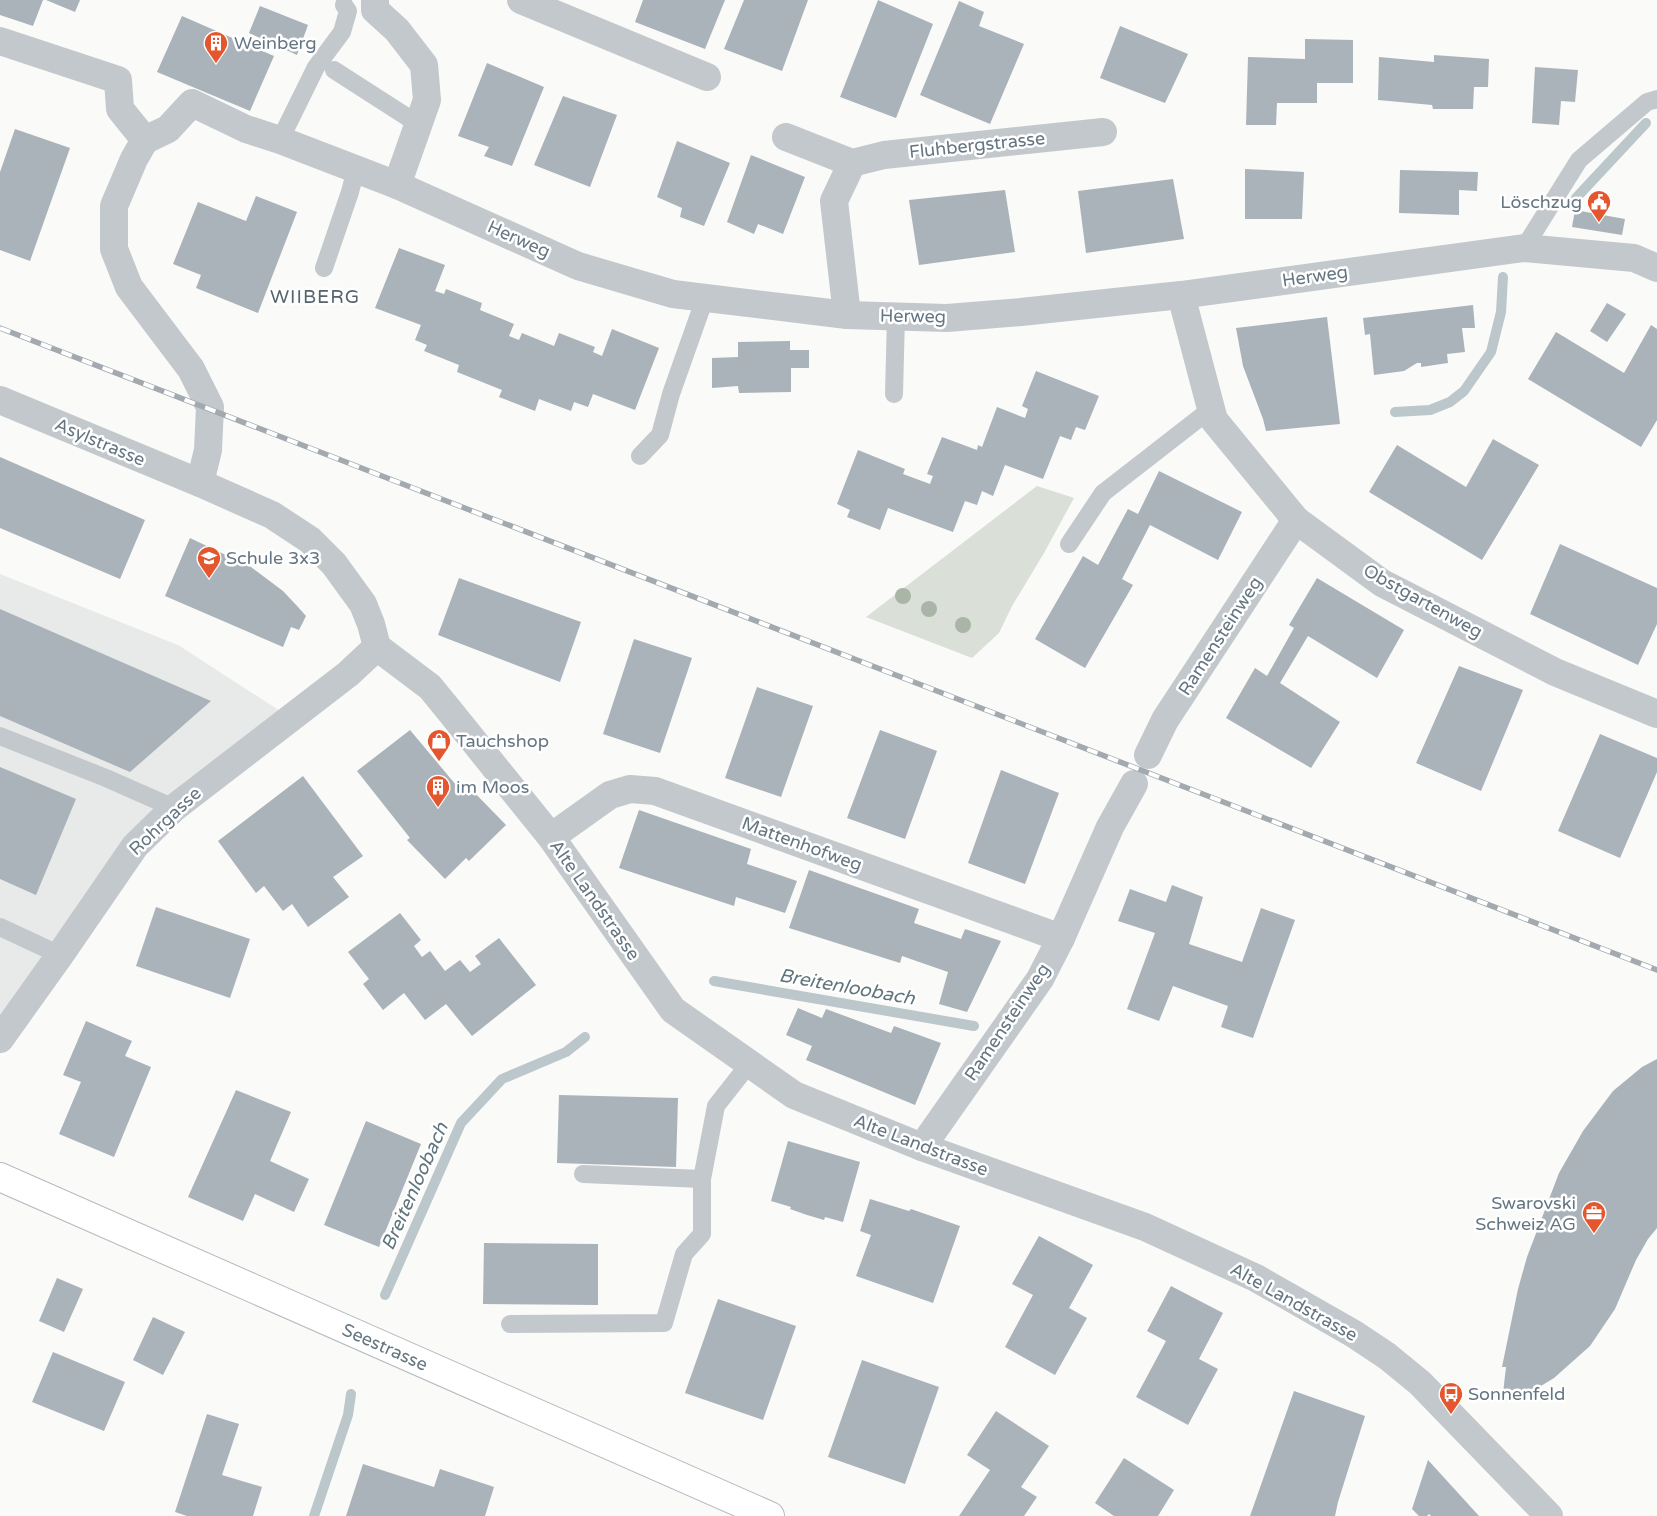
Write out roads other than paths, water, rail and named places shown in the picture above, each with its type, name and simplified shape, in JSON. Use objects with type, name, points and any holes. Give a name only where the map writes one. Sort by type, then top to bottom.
[{"type":"main road","name":"Seestrasse","points":[[0,1178],[770,1516]]},
{"type":"street","points":[[375,0],[376,10],[397,30],[424,65],[426,100],[397,185]]},
{"type":"street","points":[[521,0],[707,77]]},
{"type":"street","points":[[0,41],[13,47],[118,80],[120,109],[145,140],[134,159],[114,206],[114,249],[129,287],[191,369],[210,407],[208,450],[200,484],[272,515],[310,540],[334,564],[363,604],[377,647]]},
{"type":"street","name":"Herweg","points":[[145,140],[168,129],[192,103],[246,129],[280,140],[397,185],[578,266],[673,294],[847,315],[947,318],[1021,312],[1182,295],[1524,248],[1634,258],[1657,268]]},
{"type":"street","name":"Fluhbergstrasse","points":[[852,163],[884,155],[1103,132]]},
{"type":"street","points":[[786,137],[852,163],[834,201],[847,315]]},
{"type":"street","name":"Obstgartenweg","points":[[1182,295],[1214,420],[1296,520],[1382,583],[1555,672],[1657,714]]},
{"type":"street","name":"Asylstrasse","points":[[0,400],[200,484]]},
{"type":"street","name":"Ramensteinweg","points":[[1148,755],[1165,720],[1296,520]]},
{"type":"street","name":"Rohrgasse","points":[[0,1039],[135,846],[174,808],[348,674],[377,647]]},
{"type":"street","name":"Alte Landstrasse","points":[[377,647],[430,687],[552,837],[673,1010],[794,1095],[922,1147],[1146,1227],[1256,1278],[1354,1334],[1387,1356],[1420,1383],[1549,1516]]},
{"type":"street","name":"Ramensteinweg","points":[[922,1147],[1040,979],[1061,938],[1110,827],[1134,784]]},
{"type":"street","name":"Mattenhofweg","points":[[552,837],[610,795],[630,789],[655,791],[1061,938]]},
{"type":"lane","points":[[280,140],[316,67],[342,32],[348,11],[344,5]]},
{"type":"lane","points":[[334,70],[418,124]]},
{"type":"lane","points":[[1524,248],[1579,160],[1647,102],[1657,99]]},
{"type":"lane","points":[[324,268],[356,169]]},
{"type":"lane","points":[[640,456],[660,435],[671,394],[705,298]]},
{"type":"lane","points":[[894,394],[896,316]]},
{"type":"lane","points":[[1069,544],[1104,493],[1211,409]]},
{"type":"lane","points":[[0,736],[106,778],[174,808]]},
{"type":"lane","points":[[0,927],[60,955]]},
{"type":"lane","points":[[510,1324],[664,1323],[684,1254],[702,1234],[702,1180],[716,1106],[749,1064]]},
{"type":"lane","points":[[583,1174],[702,1180]]},
{"type":"waterway","name":"Breitenloobach","points":[[1576,198],[1646,123]]},
{"type":"waterway","name":"Breitenloobach","points":[[1395,412],[1430,410],[1450,402],[1464,391],[1491,352],[1501,312],[1503,277]]},
{"type":"waterway","name":"Breitenloobach","points":[[714,981],[974,1026]]},
{"type":"waterway","name":"Breitenloobach","points":[[385,1295],[461,1123],[502,1079],[566,1052],[585,1037]]},
{"type":"waterway","name":"Breitenloobach","points":[[314,1516],[348,1415],[351,1394]]},
{"type":"railway","points":[[0,328],[1657,970]]},
{"type":"place","name":"Weinberg","points":[[216,64]]},
{"type":"place","name":"Löschzug","points":[[1599,223]]},
{"type":"place","name":"Schule 3x3","points":[[209,579]]},
{"type":"place","name":"Tauchshop","points":[[439,762]]},
{"type":"place","name":"im Moos","points":[[438,808]]},
{"type":"place","name":"Swarovski Schweiz AG","points":[[1594,1234]]},
{"type":"place","name":"Sonnenfeld","points":[[1451,1415]]},
{"type":"district","name":"WIIBERG","points":[[315,296]]}]
